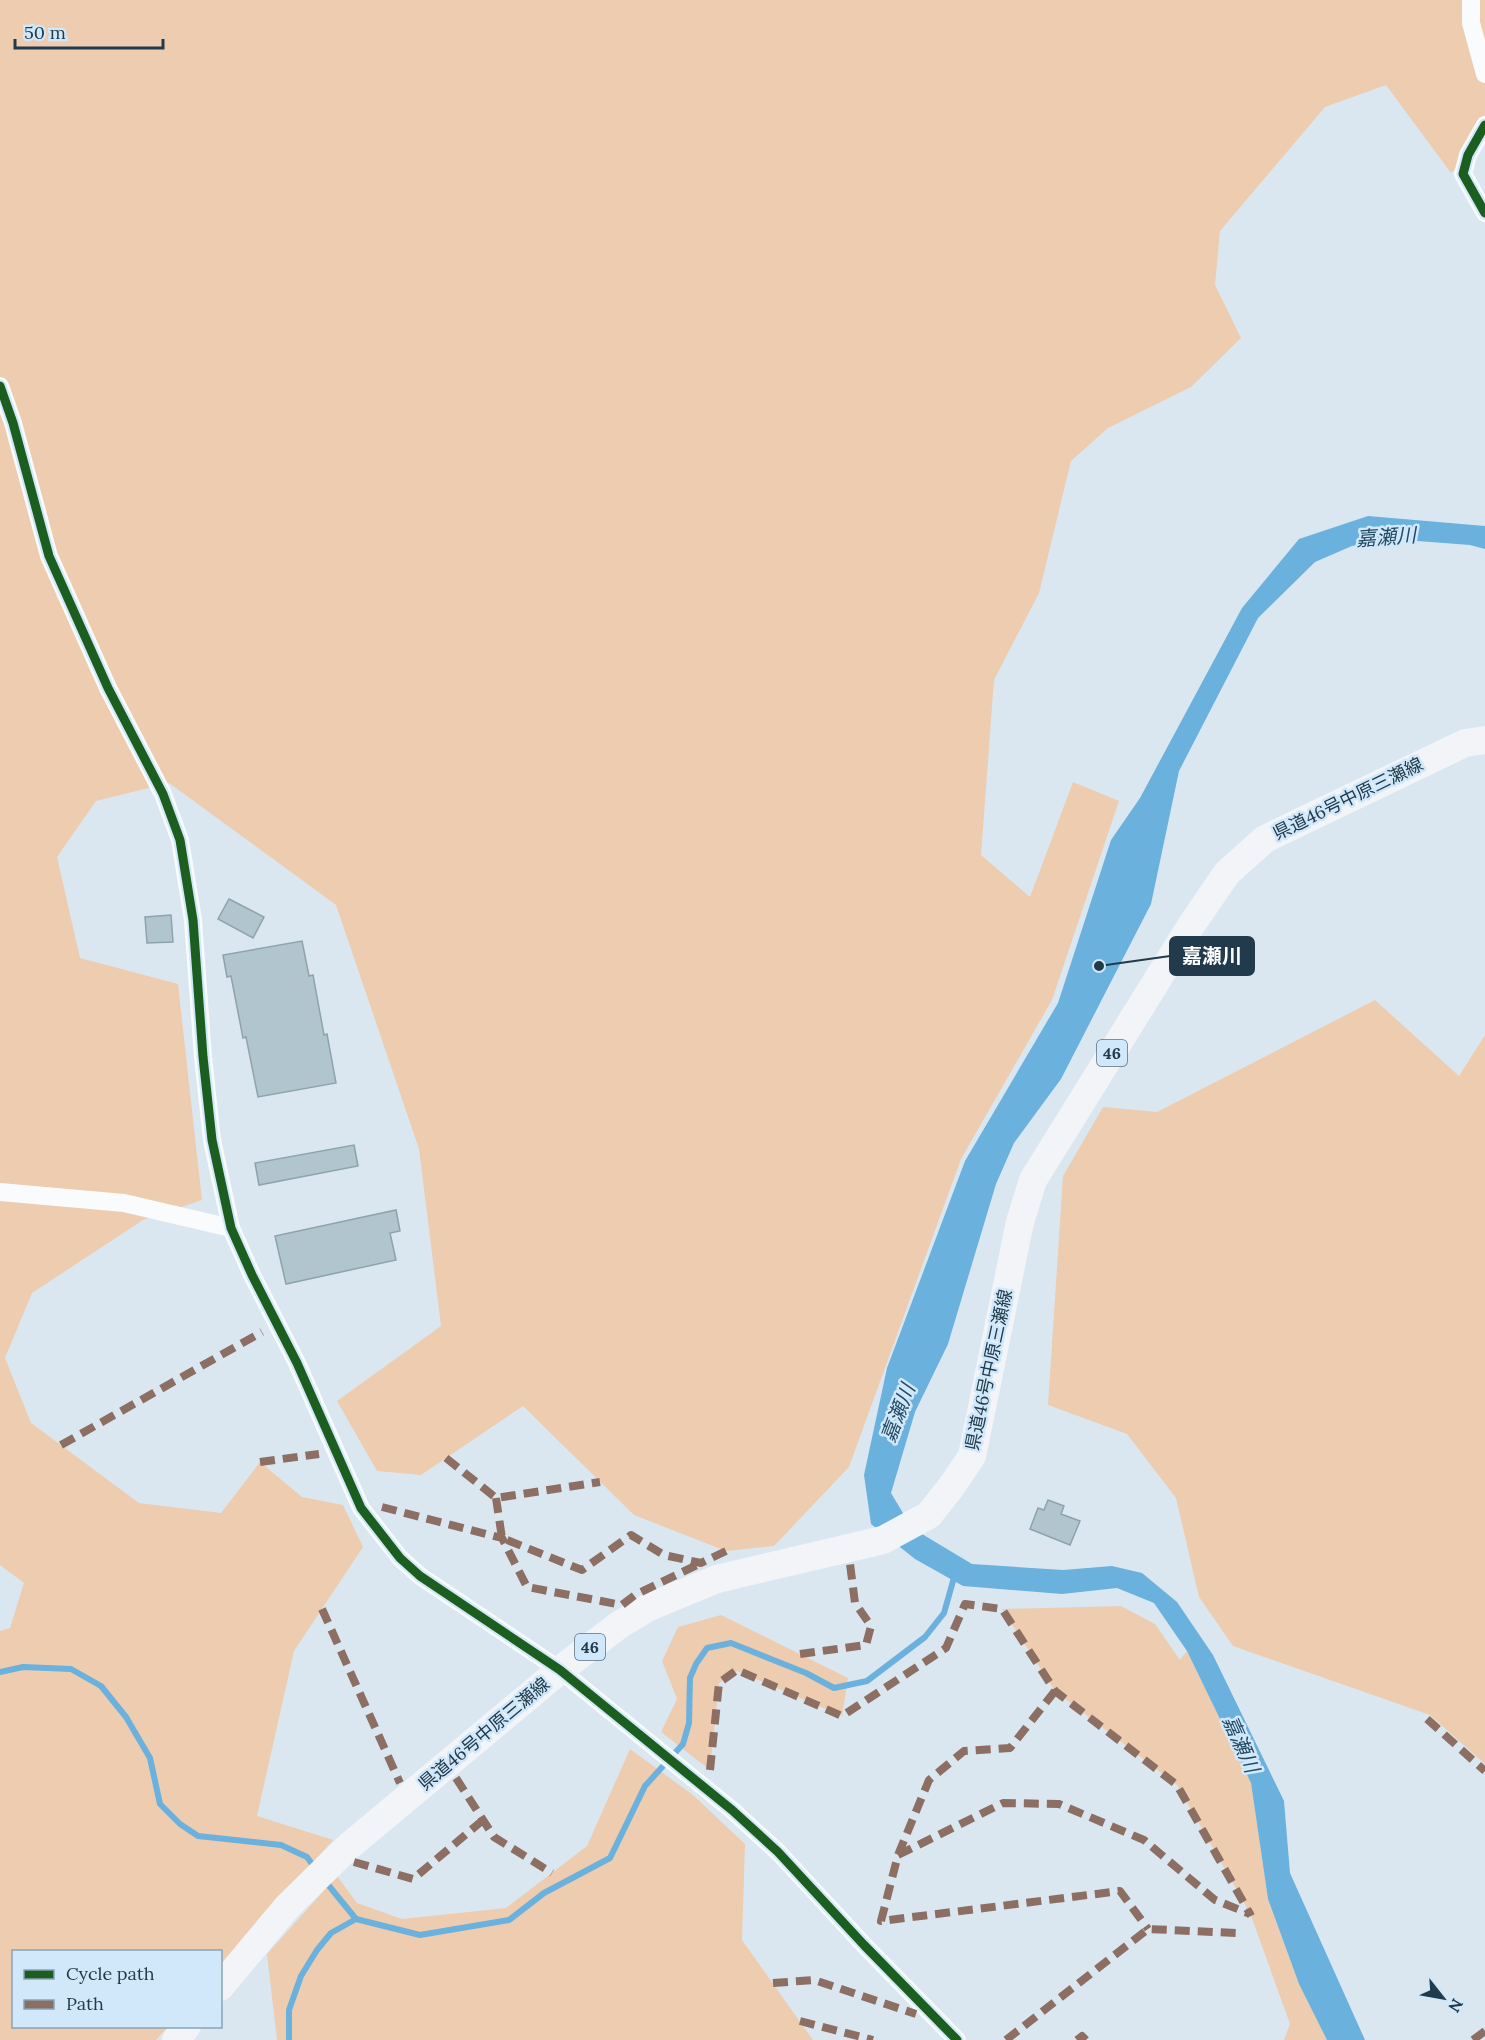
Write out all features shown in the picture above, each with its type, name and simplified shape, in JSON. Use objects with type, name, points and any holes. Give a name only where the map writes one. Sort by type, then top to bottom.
[{"type":"main road","name":"県道46号中原三瀬線","points":[[222,1985],[287,1907],[348,1847],[560,1670],[619,1625],[649,1606],[708,1582],[883,1540],[929,1515],[972,1456],[1020,1222],[1033,1180],[1192,924],[1227,873],[1265,839],[1465,743],[1485,741]]},
{"type":"main road","points":[[176,2040],[185,2028]]},
{"type":"street","points":[[1471,0],[1471,23],[1485,74]]},
{"type":"street","points":[[1485,125],[1468,155],[1463,174],[1485,213]]},
{"type":"street","points":[[0,386],[13,423],[50,556],[108,688],[163,794],[180,840],[193,920],[203,1057],[212,1140],[231,1228],[297,1363],[361,1508],[400,1558],[420,1576],[560,1670],[732,1810],[778,1852],[864,1945],[957,2040]]},
{"type":"street","points":[[0,1192],[124,1203],[231,1228]]},
{"type":"shaded area","points":[[0,0],[1485,0],[1485,143],[1451,173],[1386,85],[1325,107],[1220,231],[1215,285],[1241,338],[1191,387],[1108,428],[1071,461],[1039,593],[994,680],[981,855],[1030,897],[1073,782],[1119,801],[1052,1000],[961,1159],[849,1467],[774,1546],[726,1551],[634,1515],[523,1406],[421,1475],[377,1471],[337,1401],[441,1326],[419,1149],[336,905],[169,783],[96,801],[57,857],[80,958],[178,984],[202,1200],[143,1220],[32,1293],[5,1358],[31,1423],[139,1503],[221,1513],[260,1462],[302,1497],[343,1505],[363,1547],[294,1651],[257,1816],[333,1840],[222,1966],[222,1950],[12,1950],[12,2028],[167,2028],[156,2040],[0,2040],[0,1631],[10,1628],[24,1583],[0,1565]]},
{"type":"shaded area","points":[[1375,1000],[1459,1076],[1485,1035],[1485,1764],[1430,1715],[1233,1646],[1199,1597],[1176,1498],[1127,1434],[1048,1405],[1063,1176],[1103,1107],[1157,1112]]},
{"type":"shaded area","points":[[1121,1606],[1155,1624],[1180,1660],[1187,1651],[1251,1783],[1268,1899],[1299,1984],[1327,2040],[1284,2040],[1290,2024],[1250,1913],[1177,1785],[1055,1691],[1002,1609]]},
{"type":"shaded area","points":[[721,1615],[848,1678],[842,1716],[737,1671],[719,1683],[710,1770],[661,1732],[677,1699],[662,1661],[678,1627]]},
{"type":"shaded area","points":[[630,1749],[693,1795],[745,1844],[742,1940],[813,2040],[277,2040],[267,1954],[337,1876],[357,1903],[402,1919],[506,1908],[587,1846]]},
{"type":"water","points":[[1368,516],[1485,526],[1485,549],[1470,545],[1404,540],[1352,546],[1315,562],[1258,618],[1179,771],[1151,904],[1061,1079],[1014,1143],[996,1184],[948,1344],[915,1412],[891,1493],[912,1528],[972,1564],[1063,1570],[1112,1566],[1142,1573],[1177,1602],[1213,1655],[1284,1801],[1290,1873],[1365,2040],[1327,2040],[1299,1984],[1268,1899],[1251,1783],[1187,1651],[1154,1603],[1117,1588],[1062,1594],[963,1586],[915,1559],[871,1524],[864,1475],[887,1368],[965,1161],[1058,1003],[1111,840],[1140,798],[1242,608],[1299,539]]},
{"type":"building","points":[[229,899],[264,917],[253,938],[218,919]]},
{"type":"building","points":[[171,915],[173,942],[147,943],[145,917]]},
{"type":"building","points":[[302,941],[309,976],[313,975],[336,1083],[258,1097],[231,976],[227,977],[223,955]]},
{"type":"building","points":[[354,1145],[358,1166],[259,1185],[255,1163]]},
{"type":"building","points":[[396,1210],[400,1231],[390,1233],[396,1260],[286,1284],[275,1236]]},
{"type":"building","points":[[1048,1500],[1064,1506],[1061,1514],[1080,1521],[1070,1545],[1030,1529],[1038,1508],[1044,1510]]},
{"type":"waterway","points":[[325,1881],[356,1919],[420,1935],[509,1920],[544,1893],[610,1858],[645,1786],[683,1744],[689,1723],[690,1678],[707,1648],[731,1643],[806,1673],[834,1688],[867,1681],[925,1637],[944,1613],[955,1574]]},
{"type":"waterway","points":[[0,1672],[23,1667],[71,1669],[101,1686],[126,1717],[150,1758],[160,1804],[180,1824],[198,1836],[281,1845],[307,1857],[315,1868]]},
{"type":"waterway","points":[[289,2040],[289,2010],[301,1976],[331,1933],[356,1919]]},
{"type":"marked path","points":[[61,1445],[262,1332]]},
{"type":"marked path","points":[[260,1462],[319,1454]]},
{"type":"marked path","points":[[446,1458],[496,1498],[600,1482]]},
{"type":"marked path","points":[[496,1498],[502,1538],[582,1570],[631,1535],[664,1555],[701,1563],[726,1551]]},
{"type":"marked path","points":[[382,1507],[502,1538],[527,1587],[622,1605],[635,1595],[701,1563]]},
{"type":"marked path","points":[[800,1654],[866,1645],[871,1626],[855,1603],[850,1564]]},
{"type":"marked path","points":[[710,1770],[719,1683],[737,1670],[842,1716],[946,1648],[965,1604],[1002,1609],[1055,1691],[1177,1785],[1250,1914]]},
{"type":"marked path","points":[[322,1609],[400,1783]]},
{"type":"marked path","points":[[1055,1691],[1010,1748],[964,1751],[929,1780],[898,1855],[881,1921],[1120,1891],[1148,1929]]},
{"type":"marked path","points":[[1427,1719],[1485,1771]]},
{"type":"marked path","points":[[456,1778],[494,1837],[552,1873]]},
{"type":"marked path","points":[[898,1855],[1003,1803],[1059,1804],[1144,1840],[1215,1900],[1251,1916]]},
{"type":"marked path","points":[[354,1862],[413,1879],[483,1820]]},
{"type":"marked path","points":[[1006,2040],[1148,1929],[1236,1933]]},
{"type":"marked path","points":[[773,1983],[814,1980],[916,2014]]},
{"type":"marked path","points":[[800,2021],[873,2040]]},
{"type":"marked path","points":[[1473,2040],[1485,2031]]},
{"type":"marked path","points":[[1077,2040],[1082,2036],[1086,2040]]},
{"type":"cycle path","points":[[1485,125],[1468,155],[1463,174],[1485,213]]},
{"type":"cycle path","points":[[0,386],[13,423],[49,556],[108,688],[163,794],[180,840],[193,920],[203,1057],[212,1140],[231,1228],[297,1363],[361,1508],[400,1558],[420,1576],[560,1670],[732,1810],[778,1852],[864,1945],[957,2040]]},
{"type":"place","name":"嘉瀬川","points":[[1099,966]]}]
